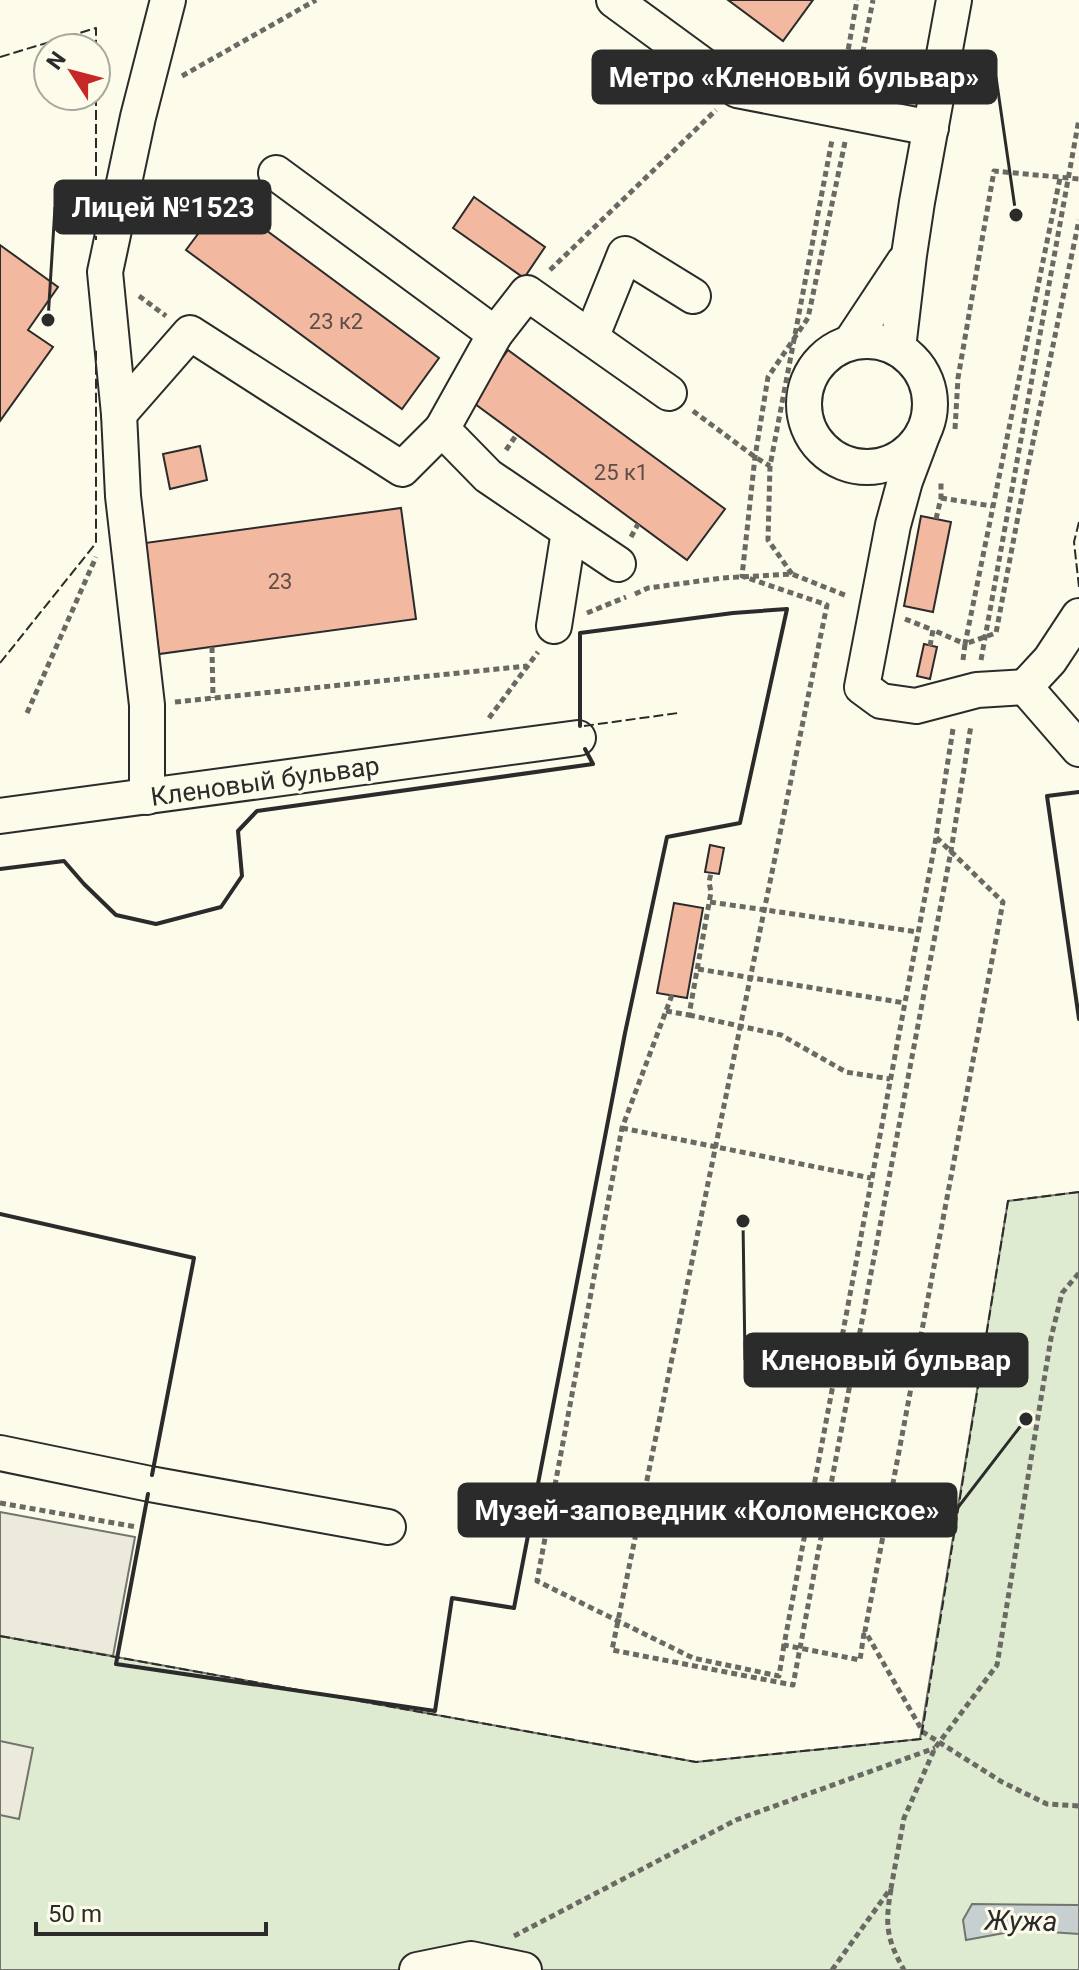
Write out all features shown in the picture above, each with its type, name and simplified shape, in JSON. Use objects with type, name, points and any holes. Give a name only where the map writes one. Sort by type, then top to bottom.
[{"type":"street","points":[[147,797],[147,705],[123,496],[119,414],[105,272],[168,0]]},
{"type":"street","points":[[614,0],[737,90],[931,128]]},
{"type":"street","points":[[898,348],[909,255],[954,0]]},
{"type":"street","points":[[276,173],[495,334]]},
{"type":"street","points":[[591,338],[625,254],[693,296]]},
{"type":"street","points":[[851,342],[909,255]]},
{"type":"street","points":[[119,414],[190,333],[402,469],[442,429],[495,334],[527,293],[669,393]]},
{"type":"street","points":[[893,525],[882,499],[813,438],[804,413],[803,400],[810,374],[827,354],[851,342],[877,341],[898,348],[912,359],[926,381],[937,437],[905,481],[893,525],[862,687],[881,701],[916,706],[967,692],[1025,687],[1050,660],[1079,616]]},
{"type":"street","points":[[442,429],[488,476],[618,564]]},
{"type":"street","points":[[843,463],[882,466],[906,454],[916,445],[937,437]]},
{"type":"street","points":[[554,626],[569,531]]},
{"type":"street","points":[[1025,687],[1079,749]]},
{"type":"street","name":"Кленовый бульвар","points":[[0,816],[578,738]]},
{"type":"street","points":[[0,1453],[388,1527]]},
{"type":"street","points":[[417,1970],[471,1959],[524,1970]]},
{"type":"path","points":[[143,98],[316,0]]},
{"type":"path","points":[[742,576],[755,457],[768,377],[808,318],[845,111],[857,0]]},
{"type":"path","points":[[481,728],[554,626],[648,588],[742,576],[792,574],[768,540],[770,466],[793,342],[873,0]]},
{"type":"path","points":[[527,293],[737,90]]},
{"type":"path","points":[[672,995],[622,1128],[537,1581],[693,1658],[779,1676],[936,837],[967,692],[986,636],[1079,119]]},
{"type":"path","points":[[937,437],[956,426],[958,378],[994,171],[1079,179]]},
{"type":"path","points":[[742,576],[827,605],[612,1650],[793,1685],[951,851],[967,692],[965,644],[1060,178]]},
{"type":"path","points":[[930,646],[933,630],[965,644],[996,633],[1079,220]]},
{"type":"path","points":[[105,272],[190,333]]},
{"type":"path","points":[[669,393],[770,466]]},
{"type":"path","points":[[936,519],[941,498],[941,470]]},
{"type":"path","points":[[941,498],[992,506]]},
{"type":"path","points":[[27,713],[97,554]]},
{"type":"path","points":[[212,647],[213,698]]},
{"type":"path","points":[[147,705],[528,666]]},
{"type":"path","points":[[784,1645],[860,1660],[1003,902],[936,837]]},
{"type":"path","points":[[689,1015],[710,902],[711,873]]},
{"type":"path","points":[[710,902],[918,932]]},
{"type":"path","points":[[698,969],[905,1003]]},
{"type":"path","points":[[666,1011],[781,1035],[846,1072],[890,1079]]},
{"type":"path","points":[[622,1128],[871,1178]]},
{"type":"path","points":[[904,1970],[888,1934],[886,1918],[904,1818],[935,1748],[997,1665],[1051,1338],[1062,1293],[1079,1273]]},
{"type":"path","points":[[0,1503],[137,1527]]},
{"type":"path","points":[[865,1631],[923,1732],[1002,1782],[1047,1804],[1079,1806]]},
{"type":"path","points":[[471,1959],[736,1820],[935,1748]]},
{"type":"path","points":[[832,1970],[891,1888]]},
{"type":"green space","points":[[1079,1192],[1079,1970],[0,1970],[0,1636],[696,1762],[920,1739],[1008,1201]]},
{"type":"shaded area","points":[[0,1512],[135,1537],[113,1656],[0,1636]]},
{"type":"shaded area","points":[[0,1741],[33,1748],[19,1819],[0,1815]]},
{"type":"water","name":"Жужа","points":[[972,1904],[1079,1905],[1079,1934],[1021,1930],[966,1940],[963,1920]]},
{"type":"building","points":[[728,0],[813,0],[783,41]]},
{"type":"building","points":[[474,197],[545,247],[524,278],[453,228]]},
{"type":"building","points":[[224,199],[439,358],[402,409],[186,250]]},
{"type":"building","points":[[0,245],[58,287],[28,330],[53,347],[0,421]]},
{"type":"building","points":[[508,350],[725,509],[687,560],[471,401]]},
{"type":"building","points":[[200,446],[207,480],[170,489],[163,454]]},
{"type":"building","points":[[401,508],[416,619],[159,654],[145,543]]},
{"type":"building","points":[[921,516],[951,522],[933,612],[904,606]]},
{"type":"building","points":[[924,644],[937,647],[930,679],[917,676]]},
{"type":"building","points":[[710,845],[724,848],[719,874],[705,872]]},
{"type":"building","points":[[674,903],[703,908],[687,998],[657,993]]},
{"type":"fence","points":[[83,32],[96,28],[96,32]]},
{"type":"fence","points":[[0,57],[32,47]]},
{"type":"fence","points":[[96,112],[96,240]]},
{"type":"fence","points":[[0,663],[96,543],[96,348]]},
{"type":"fence","points":[[1079,522],[1074,542],[1079,587]]},
{"type":"fence","points":[[584,726],[678,713]]},
{"type":"fence","points":[[0,1636],[696,1762],[921,1739],[1008,1201],[1079,1192]]},
{"type":"wall","points":[[148,1494],[116,1664],[435,1711],[452,1598],[514,1608],[625,1033],[667,837],[740,823],[787,609],[580,633],[580,726]]},
{"type":"wall","points":[[0,869],[64,861],[116,915],[156,924],[221,907],[242,876],[238,831],[257,811],[593,764],[585,749]]},
{"type":"wall","points":[[1079,792],[1047,796],[1079,1019]]},
{"type":"wall","points":[[0,1214],[194,1258],[152,1475]]},
{"type":"place","name":"Метро «Кленовый бульвар»","points":[[1016,215]]},
{"type":"place","name":"Лицей №1523","points":[[48,320]]},
{"type":"place","name":"Кленовый бульвар","points":[[743,1221]]},
{"type":"place","name":"Музей-заповедник «Коломенское»","points":[[1026,1419]]}]
